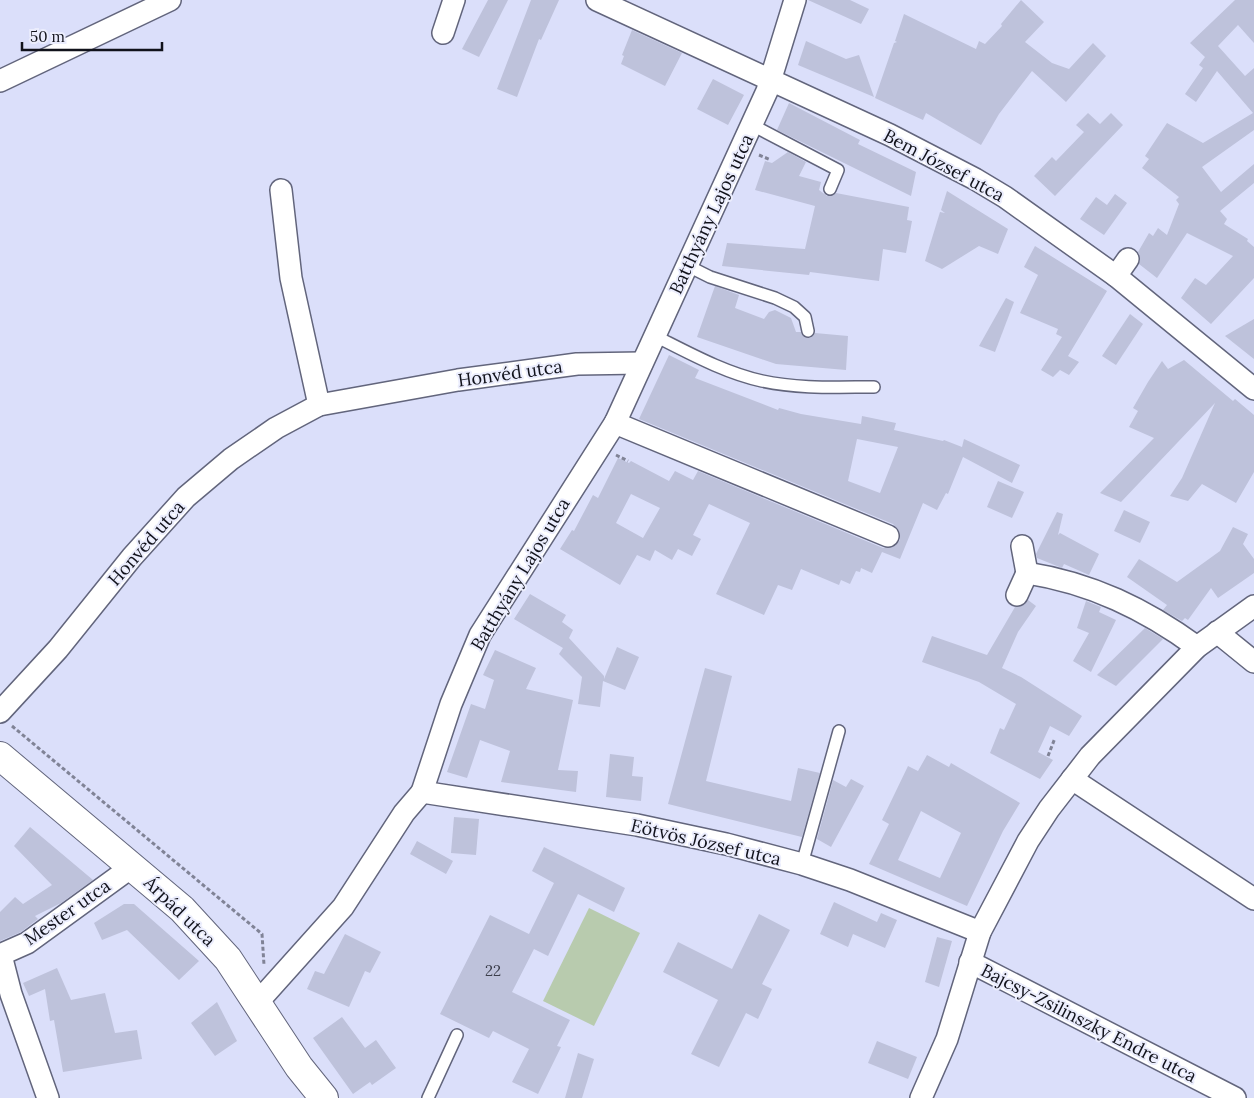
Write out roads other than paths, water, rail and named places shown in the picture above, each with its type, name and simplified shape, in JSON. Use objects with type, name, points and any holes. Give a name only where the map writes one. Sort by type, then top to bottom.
[{"type":"street","points":[[0,81],[170,0]]},
{"type":"street","points":[[443,33],[454,0]]},
{"type":"street","name":"Bem József utca","points":[[597,0],[890,135],[975,179],[1122,268],[1254,389]]},
{"type":"street","name":"Batthyány Lajos utca","points":[[257,1003],[343,907],[404,813],[422,792],[451,704],[480,635],[615,423],[752,125],[771,79],[795,0]]},
{"type":"street","points":[[281,190],[291,278],[319,405]]},
{"type":"street","name":"Honvéd utca","points":[[0,712],[58,649],[132,557],[186,497],[231,459],[276,428],[319,405],[458,380],[578,364],[642,364]]},
{"type":"street","points":[[615,423],[888,536]]},
{"type":"street","points":[[1017,595],[1027,573],[1022,546]]},
{"type":"street","points":[[1027,573],[1045,576],[1120,599],[1160,620],[1197,647]]},
{"type":"street","name":"Bajcsy-Zsilinszky Endre utca","points":[[922,1098],[947,1039],[980,932],[1028,841],[1096,750],[1197,647],[1254,606]]},
{"type":"street","points":[[1217,632],[1254,662]]},
{"type":"street","name":"Árpád utca","points":[[0,756],[132,866],[196,923],[228,959],[299,1067],[324,1098]]},
{"type":"street","points":[[1072,780],[1254,899]]},
{"type":"street","name":"Eötvös József utca","points":[[422,792],[637,825],[802,864],[891,896],[980,932]]},
{"type":"street","name":"Mester utca","points":[[0,955],[26,943],[132,866]]},
{"type":"street","points":[[0,955],[11,994],[48,1098]]},
{"type":"street","name":"Bajcsy-Zsilinszky Endre utca","points":[[970,962],[1235,1098]]},
{"type":"lane","points":[[752,125],[838,170],[830,189]]},
{"type":"lane","points":[[688,266],[710,277],[775,298],[794,307],[805,317],[808,331]]},
{"type":"lane","points":[[655,336],[690,354],[761,381],[824,388],[874,387]]},
{"type":"lane","points":[[802,864],[839,731]]},
{"type":"lane","points":[[428,1098],[457,1034]]}]
